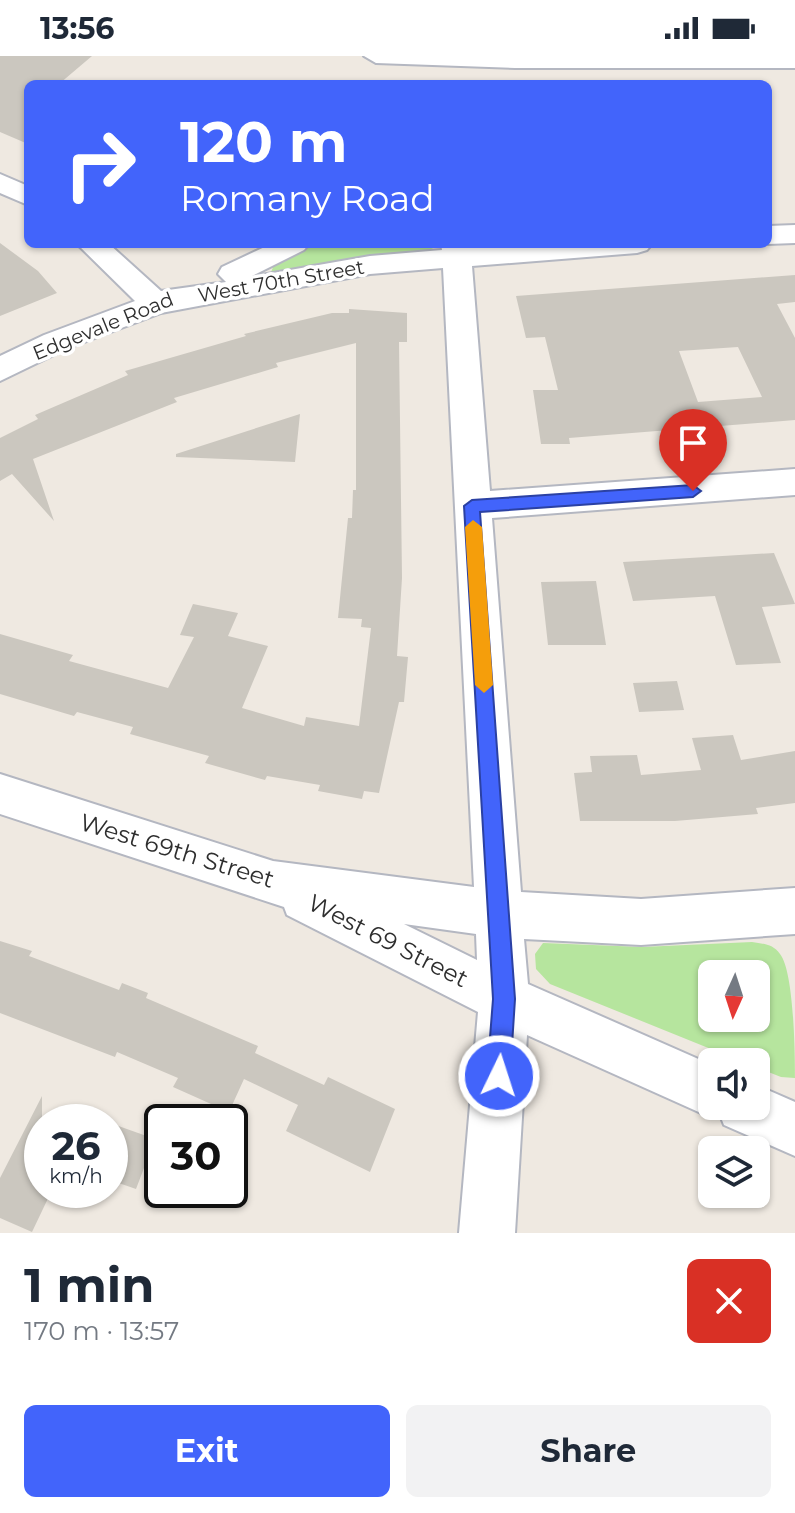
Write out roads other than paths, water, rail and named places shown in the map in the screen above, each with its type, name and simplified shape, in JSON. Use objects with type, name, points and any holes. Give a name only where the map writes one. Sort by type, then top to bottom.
[{"type":"street","points":[[376,56],[795,61]]},
{"type":"street","points":[[499,80],[517,59]]},
{"type":"street","points":[[0,182],[24,195]]},
{"type":"street","points":[[772,235],[795,234]]},
{"type":"street","points":[[96,248],[157,304]]},
{"type":"street","name":"Edgevale Road","points":[[0,370],[55,342],[234,273],[286,248]]},
{"type":"street","name":"West 70th Street","points":[[157,304],[279,279],[457,250],[517,248]]},
{"type":"street","points":[[457,250],[504,999],[487,1233]]},
{"type":"street","points":[[472,506],[795,482]]},
{"type":"street","name":"West 69th Street","points":[[0,794],[273,883],[499,914],[641,922],[795,911]]},
{"type":"street","name":"West 69 Street","points":[[273,883],[504,999]]},
{"type":"street","points":[[504,999],[698,1086]]},
{"type":"street","points":[[770,1118],[795,1129]]}]
